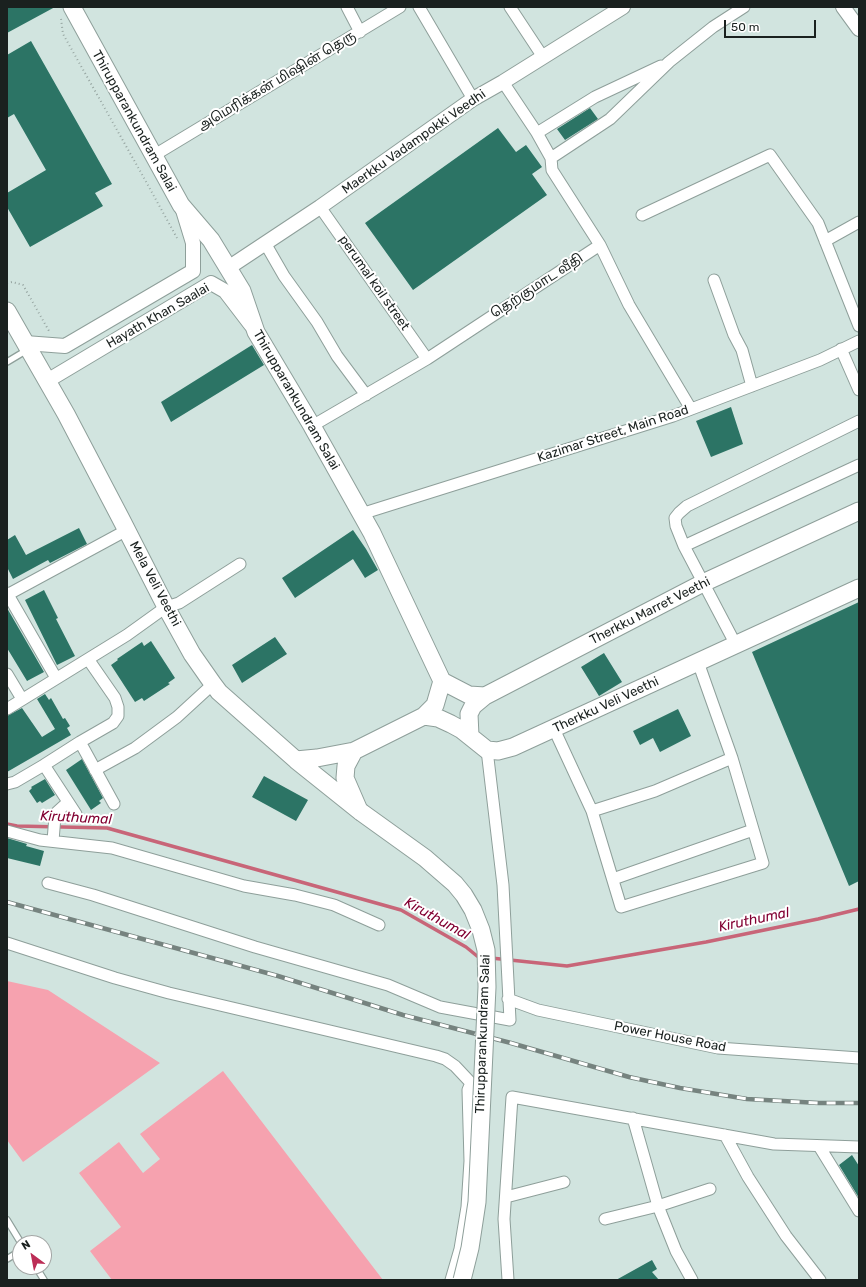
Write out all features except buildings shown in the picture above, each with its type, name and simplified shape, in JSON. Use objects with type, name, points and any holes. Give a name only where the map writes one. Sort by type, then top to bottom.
[{"type":"main road","name":"Thirupparankundram Salai","points":[[66,12],[181,205],[211,240],[242,291],[256,332],[312,426],[372,533],[442,681]]},
{"type":"main road","name":"Mela Veli Veethi","points":[[7,311],[12,330],[27,346],[47,380],[192,654],[213,684],[296,760],[361,812]]},
{"type":"main road","name":"Therkku Marret Veethi","points":[[485,696],[704,583],[859,511]]},
{"type":"main road","name":"Therkku Veli Veethi","points":[[487,750],[498,751],[513,747],[859,588]]},
{"type":"main road","points":[[296,760],[317,758],[354,751],[424,716],[435,705],[442,681],[469,696],[485,696]]},
{"type":"main road","points":[[470,736],[470,714],[473,706],[485,696]]},
{"type":"main road","points":[[424,716],[438,718],[451,724],[470,736],[487,750]]},
{"type":"main road","name":"Thirupparankundram Salai","points":[[354,751],[346,766],[345,778],[361,812],[425,858],[455,884],[473,910],[481,930],[486,950],[487,987],[477,1202],[470,1248],[462,1280]]},
{"type":"street","points":[[347,7],[360,32]]},
{"type":"street","name":"அமெரிக்கன் மிஷின் தெரு","points":[[153,156],[400,7]]},
{"type":"street","points":[[419,7],[473,99]]},
{"type":"street","points":[[510,7],[543,57]]},
{"type":"street","name":"Maerkku Vadampokki Veedhi","points":[[228,268],[320,206],[473,99],[623,7]]},
{"type":"street","points":[[551,158],[610,119],[669,62],[713,27],[744,7]]},
{"type":"street","points":[[843,7],[859,29]]},
{"type":"street","points":[[537,134],[595,97],[669,62]]},
{"type":"street","points":[[503,82],[551,158],[552,170],[600,245],[629,305],[691,409]]},
{"type":"street","points":[[642,215],[770,155],[818,223],[859,326]]},
{"type":"street","name":"Hayath Khan Saalai","points":[[27,346],[65,346],[193,271],[192,242],[181,205]]},
{"type":"street","name":"perumal koil street","points":[[320,206],[427,359]]},
{"type":"street","points":[[825,241],[859,222]]},
{"type":"street","points":[[265,242],[284,276],[317,322],[337,356],[366,395]]},
{"type":"street","name":"தெற்குமாட வீதி","points":[[312,426],[427,359],[600,245]]},
{"type":"street","points":[[714,280],[734,335],[742,350],[752,386]]},
{"type":"street","name":"Hayath Khan Saalai","points":[[47,380],[211,283],[225,291],[256,332]]},
{"type":"street","name":"Kazimar Street, Main Road","points":[[361,514],[673,416],[820,360],[859,341]]},
{"type":"street","points":[[841,350],[859,390]]},
{"type":"street","points":[[736,645],[684,546],[676,526],[675,518],[687,506],[859,421]]},
{"type":"street","points":[[684,546],[859,464]]},
{"type":"street","points":[[56,678],[7,594],[127,530]]},
{"type":"street","points":[[7,709],[127,635],[166,606],[178,603],[240,564]]},
{"type":"street","points":[[7,784],[15,782],[114,723],[118,716],[118,707],[115,698],[88,659]]},
{"type":"street","points":[[554,729],[592,811],[621,907],[763,864],[732,758],[698,662]]},
{"type":"street","points":[[7,674],[22,700]]},
{"type":"street","points":[[95,770],[135,748],[177,717],[213,684]]},
{"type":"street","points":[[80,742],[114,804]]},
{"type":"street","points":[[48,883],[94,895],[255,947],[388,985],[440,1007],[510,1020],[503,885],[487,750]]},
{"type":"street","points":[[592,811],[655,791],[732,758]]},
{"type":"street","points":[[44,765],[76,814]]},
{"type":"street","points":[[53,842],[57,812],[68,802]]},
{"type":"street","points":[[613,879],[754,830]]},
{"type":"street","points":[[7,831],[40,840],[112,848],[244,886],[295,895],[334,905],[379,925]]},
{"type":"street","points":[[7,943],[115,978],[169,993],[436,1056],[445,1059],[455,1066],[471,1083],[468,1090],[470,1161],[467,1207],[460,1249],[451,1280]]},
{"type":"street","name":"Power House Road","points":[[508,999],[538,1010],[718,1048],[859,1058]]},
{"type":"street","points":[[508,1280],[504,1219],[512,1097],[774,1144],[859,1148]]},
{"type":"street","points":[[633,1118],[658,1206],[688,1278]]},
{"type":"street","points":[[725,1135],[748,1177],[786,1236],[820,1280]]},
{"type":"street","points":[[819,1146],[859,1210]]},
{"type":"street","points":[[506,1197],[564,1182]]},
{"type":"street","points":[[605,1219],[658,1206],[710,1189]]},
{"type":"lane","points":[[7,362],[27,346]]},
{"type":"lane","points":[[7,1220],[16,1235]]},
{"type":"path","points":[[66,12],[63,34],[177,238]]},
{"type":"path","points":[[7,283],[12,282],[23,285],[51,334]]},
{"type":"shaded area","points":[[7,981],[48,990],[160,1063],[23,1162],[7,1140]]},
{"type":"shaded area","points":[[223,1071],[383,1280],[112,1280],[90,1251],[121,1227],[79,1173],[119,1142],[143,1173],[160,1159],[140,1134]]},
{"type":"waterway","name":"Kiruthumal","points":[[7,824],[17,826],[107,828],[401,910],[481,957]]},
{"type":"waterway","name":"Kiruthumal","points":[[491,958],[567,966],[706,942],[859,909]]},
{"type":"railway","points":[[7,902],[278,976],[403,1015],[511,1043],[629,1077],[680,1088],[747,1099],[819,1103],[859,1103]]}]
